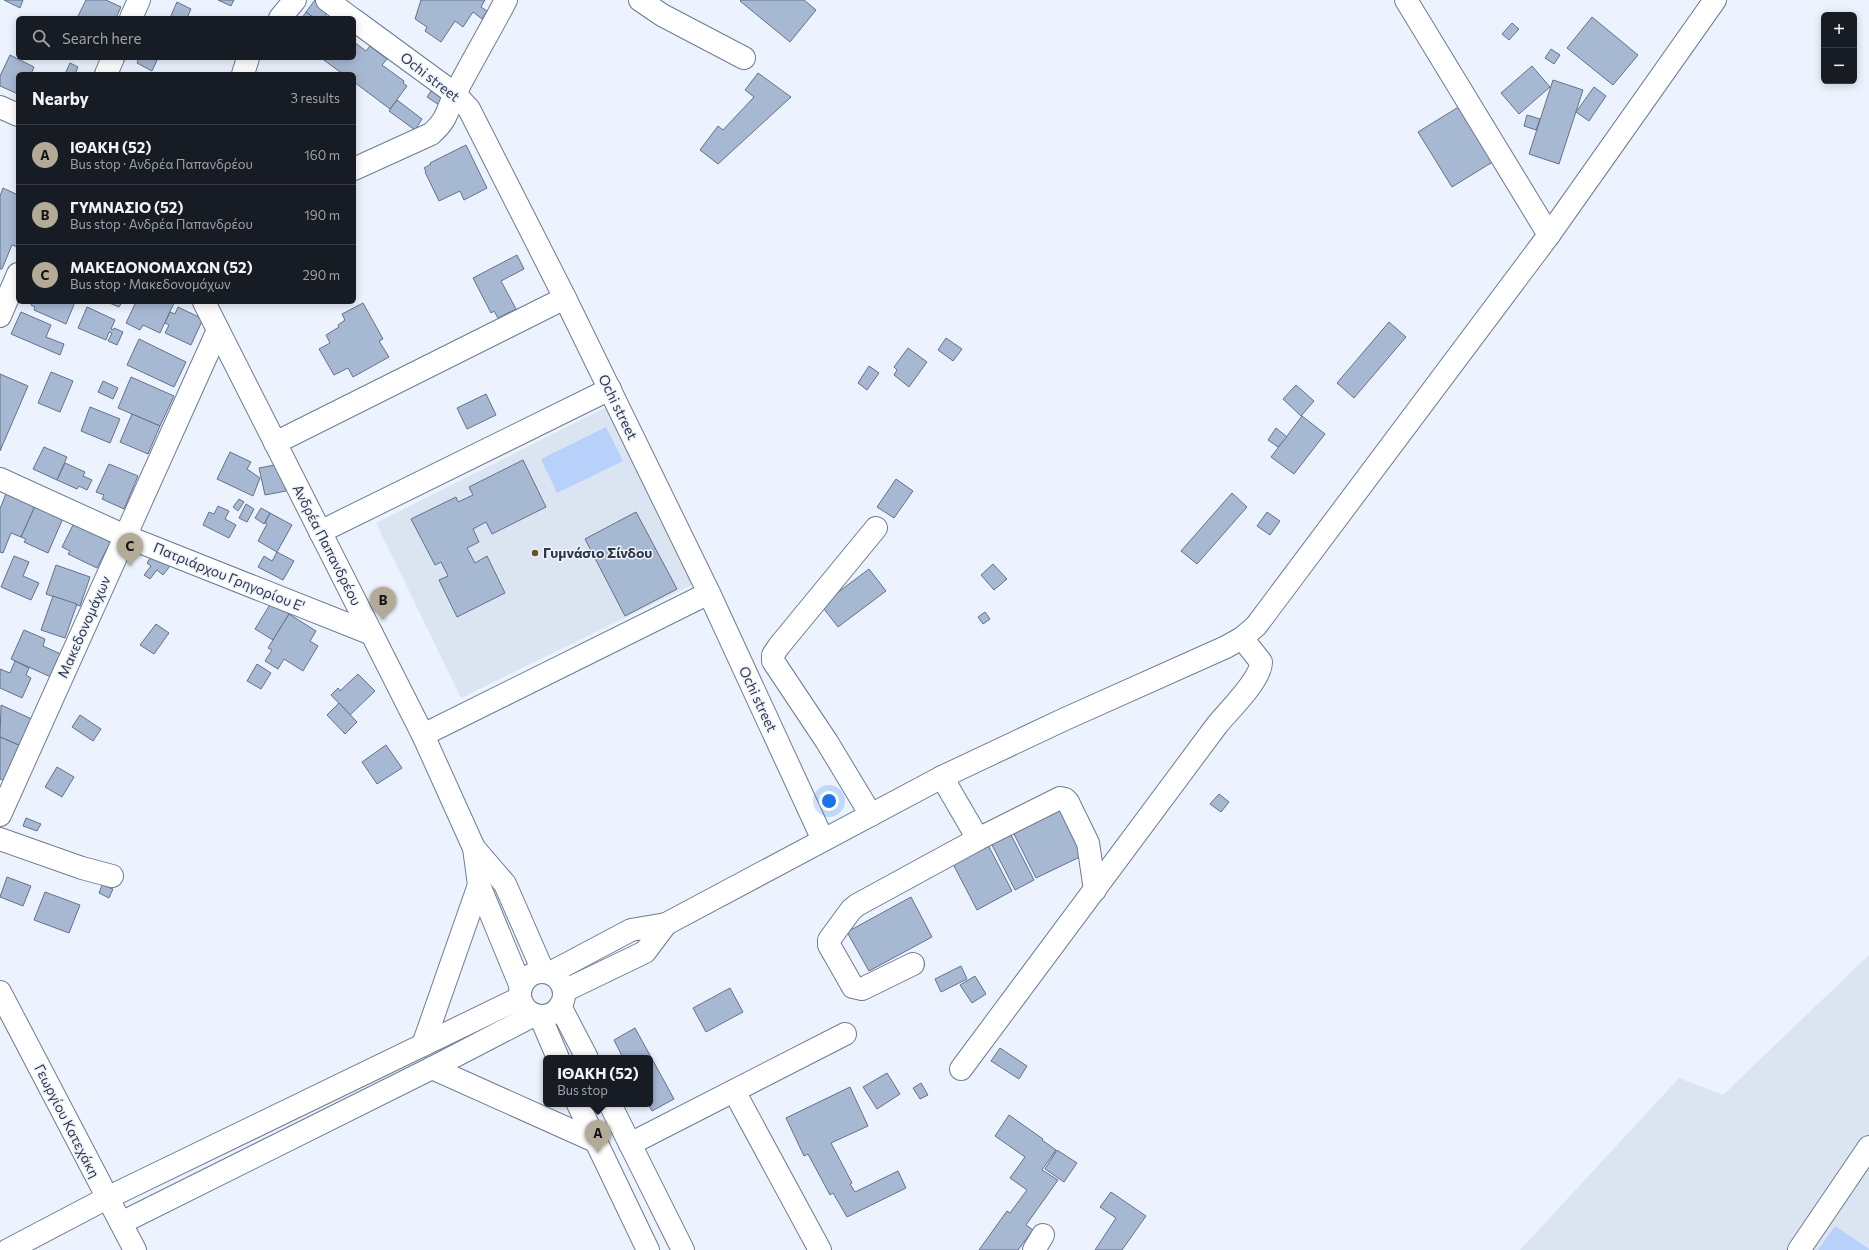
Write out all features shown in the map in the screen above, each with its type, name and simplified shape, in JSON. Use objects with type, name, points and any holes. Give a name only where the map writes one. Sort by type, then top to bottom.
[{"type":"street","points":[[132,16],[139,0]]},
{"type":"street","points":[[282,16],[294,0]]},
{"type":"street","points":[[327,0],[348,16]]},
{"type":"street","points":[[356,168],[431,134],[441,125],[449,112],[455,94],[506,0]]},
{"type":"street","points":[[640,0],[662,15],[744,58]]},
{"type":"street","points":[[1406,0],[1550,235]]},
{"type":"street","points":[[8,1250],[107,1198],[423,1045],[520,992],[529,975],[546,972],[631,930],[666,924],[942,777],[1065,719],[1226,647],[1242,638],[1256,626],[1550,235],[1715,0]]},
{"type":"street","name":"Ochi street","points":[[356,21],[455,94],[469,109],[565,298],[709,593],[822,840]]},
{"type":"street","points":[[107,72],[112,60]]},
{"type":"street","points":[[244,72],[247,60]]},
{"type":"street","points":[[0,107],[16,114]]},
{"type":"street","points":[[0,316],[16,279]]},
{"type":"street","points":[[275,443],[565,298]]},
{"type":"street","name":"Ανδρέα Παπανδρέου","points":[[205,304],[423,735],[474,848],[505,884],[546,972]]},
{"type":"street","name":"Μακεδονομάχων","points":[[0,815],[218,330]]},
{"type":"street","points":[[320,532],[610,389]]},
{"type":"street","name":"Πατριάρχου Γρηγορίου Ε'","points":[[0,479],[125,536],[372,634]]},
{"type":"street","points":[[871,815],[827,742],[773,661],[773,655],[876,528]]},
{"type":"street","points":[[423,735],[709,593]]},
{"type":"street","points":[[961,1069],[1217,725],[1261,669],[1262,662],[1242,638]]},
{"type":"street","points":[[942,777],[978,839]]},
{"type":"street","points":[[912,964],[862,989],[857,989],[853,987],[829,945],[829,940],[851,910],[857,905],[978,839],[1060,798],[1065,799],[1068,802],[1088,843],[1095,890]]},
{"type":"street","points":[[0,839],[112,876]]},
{"type":"street","name":"Ανδρέα Παπανδρέου","points":[[474,848],[479,885],[520,992]]},
{"type":"street","points":[[423,1045],[479,885]]},
{"type":"street","points":[[121,1223],[537,1016],[548,1016],[555,1012],[562,998],[645,952],[666,924]]},
{"type":"street","points":[[546,972],[562,983],[562,998],[586,1055]]},
{"type":"street","name":"Γεωργίου Κατεχάκη","points":[[0,992],[135,1250]]},
{"type":"street","points":[[520,992],[524,1008],[537,1016],[556,1055]]},
{"type":"street","points":[[630,1144],[845,1034]]},
{"type":"street","points":[[432,1068],[595,1141]]},
{"type":"street","points":[[734,1091],[820,1250]]},
{"type":"street","points":[[579,1107],[648,1250]]},
{"type":"street","points":[[612,1107],[683,1250]]},
{"type":"street","points":[[278,1115],[291,1138]]},
{"type":"street","points":[[1799,1250],[1869,1147]]},
{"type":"shaded area","name":"Γυμνάσιο Σίνδου","points":[[608,406],[694,584],[461,698],[376,523]]},
{"type":"shaded area","points":[[606,427],[623,461],[557,493],[541,459]]},
{"type":"shaded area","points":[[1869,955],[1869,1250],[1520,1250],[1679,1078],[1723,1095]]},
{"type":"shaded area","points":[[1835,1226],[1869,1249],[1869,1250],[1818,1250]]},
{"type":"building","points":[[4,0],[23,0],[20,8]]},
{"type":"building","points":[[86,0],[106,0],[121,7],[117,16],[78,16]]},
{"type":"building","points":[[218,0],[234,0],[231,6]]},
{"type":"building","points":[[315,0],[322,0],[332,7],[325,16],[311,16],[306,12]]},
{"type":"building","points":[[421,0],[485,0],[481,7],[487,11],[482,19],[473,12],[463,27],[455,21],[441,42],[425,31],[427,27],[415,19]]},
{"type":"building","points":[[804,0],[816,10],[790,42],[740,1]]},
{"type":"building","points":[[177,2],[191,9],[188,16],[171,16]]},
{"type":"building","points":[[306,12],[311,16],[303,16]]},
{"type":"building","points":[[1592,17],[1638,55],[1613,85],[1567,48]]},
{"type":"building","points":[[1512,23],[1519,29],[1509,40],[1502,34]]},
{"type":"building","points":[[356,44],[366,51],[370,46],[387,59],[382,65],[404,81],[403,83],[407,86],[390,109],[356,84],[356,72],[340,72],[324,60],[356,60]]},
{"type":"building","points":[[1551,49],[1560,55],[1554,64],[1545,58]]},
{"type":"building","points":[[10,55],[16,58],[16,60],[20,60],[34,67],[32,72],[16,72],[16,93],[0,86],[0,76]]},
{"type":"building","points":[[138,60],[157,60],[152,71],[137,63]]},
{"type":"building","points":[[70,63],[78,67],[76,72],[66,72]]},
{"type":"building","points":[[1532,66],[1550,87],[1519,114],[1501,93]]},
{"type":"building","points":[[758,73],[791,97],[718,164],[700,150],[718,126],[723,130],[754,97],[745,90]]},
{"type":"building","points":[[1553,80],[1583,90],[1559,164],[1529,154]]},
{"type":"building","points":[[435,85],[447,94],[439,105],[427,97]]},
{"type":"building","points":[[1594,87],[1606,96],[1589,121],[1576,112]]},
{"type":"building","points":[[397,100],[422,119],[415,130],[389,111]]},
{"type":"building","points":[[1465,103],[1499,158],[1452,187],[1418,132]]},
{"type":"building","points":[[1527,115],[1540,119],[1536,130],[1524,126]]},
{"type":"building","points":[[466,145],[487,188],[464,200],[460,191],[439,201],[424,168],[431,164],[430,163]]},
{"type":"building","points":[[3,188],[16,194],[16,246],[12,245],[2,269],[0,269],[0,196]]},
{"type":"building","points":[[517,255],[524,269],[501,281],[516,309],[498,318],[494,311],[491,313],[473,278]]},
{"type":"building","points":[[363,303],[383,339],[379,341],[389,357],[353,377],[348,368],[334,375],[319,349],[330,343],[326,335],[339,327],[338,325],[345,320],[342,314]]},
{"type":"building","points":[[74,304],[66,324],[34,310],[35,307],[31,305]]},
{"type":"building","points":[[112,304],[121,304],[119,307]]},
{"type":"building","points":[[135,304],[174,304],[160,333],[143,325],[140,330],[126,323]]},
{"type":"building","points":[[87,307],[115,320],[111,329],[113,330],[114,328],[123,332],[117,345],[108,341],[112,333],[109,332],[106,340],[78,328]]},
{"type":"building","points":[[178,307],[203,319],[191,345],[165,333],[169,325],[165,323],[170,312],[175,314]]},
{"type":"building","points":[[21,312],[51,325],[46,337],[64,344],[60,355],[11,334]]},
{"type":"building","points":[[1389,322],[1406,337],[1354,398],[1337,383]]},
{"type":"building","points":[[946,338],[962,349],[953,361],[938,350]]},
{"type":"building","points":[[139,339],[186,362],[174,387],[127,365]]},
{"type":"building","points":[[908,348],[927,362],[909,387],[894,375],[897,370],[894,367]]},
{"type":"building","points":[[869,366],[879,373],[867,390],[858,383]]},
{"type":"building","points":[[51,372],[73,381],[60,412],[38,403]]},
{"type":"building","points":[[0,374],[28,386],[0,451]]},
{"type":"building","points":[[131,377],[174,396],[160,426],[118,408]]},
{"type":"building","points":[[103,381],[118,388],[113,399],[98,392]]},
{"type":"building","points":[[1296,385],[1314,401],[1301,416],[1283,399]]},
{"type":"building","points":[[486,394],[496,415],[467,429],[457,408]]},
{"type":"building","points":[[90,407],[120,419],[110,443],[81,431]]},
{"type":"building","points":[[132,414],[160,426],[148,454],[120,442]]},
{"type":"building","points":[[1302,416],[1325,434],[1294,474],[1271,457]]},
{"type":"building","points":[[1276,428],[1287,437],[1278,447],[1268,440]]},
{"type":"building","points":[[44,447],[67,457],[57,480],[33,469]]},
{"type":"building","points":[[230,452],[251,462],[247,469],[260,478],[253,496],[217,479]]},
{"type":"building","points":[[523,460],[546,507],[492,534],[486,522],[473,529],[479,542],[467,548],[475,563],[487,556],[505,593],[457,617],[439,580],[448,576],[441,562],[435,565],[411,519],[456,497],[458,502],[473,495],[469,487]]},
{"type":"building","points":[[65,463],[85,472],[83,476],[92,480],[87,490],[79,486],[77,489],[57,480]]},
{"type":"building","points":[[109,464],[138,476],[124,509],[102,499],[104,495],[96,492]]},
{"type":"building","points":[[280,464],[286,491],[265,495],[259,468]]},
{"type":"building","points":[[896,479],[913,491],[894,518],[877,507]]},
{"type":"building","points":[[7,491],[36,504],[21,537],[11,533],[3,553],[0,552],[0,509]]},
{"type":"building","points":[[1232,493],[1247,507],[1197,564],[1181,551]]},
{"type":"building","points":[[239,499],[244,502],[238,511],[233,507]]},
{"type":"building","points":[[36,504],[64,516],[48,553],[24,542],[26,539],[21,537]]},
{"type":"building","points":[[246,504],[254,509],[247,522],[239,518]]},
{"type":"building","points":[[218,506],[229,511],[225,519],[236,525],[229,538],[203,525],[209,512],[214,514]]},
{"type":"building","points":[[261,508],[270,513],[264,524],[255,518]]},
{"type":"building","points":[[636,512],[677,589],[625,616],[585,539]]},
{"type":"building","points":[[1267,512],[1280,521],[1270,535],[1257,526]]},
{"type":"building","points":[[270,513],[292,525],[277,552],[258,541],[267,524],[265,523]]},
{"type":"building","points":[[76,519],[113,537],[97,568],[68,554],[70,551],[62,547]]},
{"type":"building","points":[[277,552],[294,561],[283,580],[258,567],[264,556],[272,561]]},
{"type":"building","points":[[153,554],[170,566],[163,575],[157,570],[150,579],[144,575],[151,566],[147,563]]},
{"type":"building","points":[[14,556],[29,562],[23,576],[39,583],[31,600],[1,587]]},
{"type":"building","points":[[993,564],[1007,579],[994,590],[981,575]]},
{"type":"building","points":[[56,565],[90,577],[80,606],[46,594]]},
{"type":"building","points":[[869,569],[886,591],[838,627],[821,605]]},
{"type":"building","points":[[53,596],[77,604],[65,638],[41,630]]},
{"type":"building","points":[[271,603],[289,614],[273,640],[255,629]]},
{"type":"building","points":[[985,612],[990,619],[983,624],[978,617]]},
{"type":"building","points":[[289,614],[316,631],[310,641],[318,646],[303,671],[284,659],[278,669],[265,661],[272,650],[268,648]]},
{"type":"building","points":[[156,624],[169,633],[154,654],[140,645]]},
{"type":"building","points":[[24,630],[45,639],[43,646],[63,655],[53,678],[11,659]]},
{"type":"building","points":[[15,661],[29,668],[26,675],[31,678],[22,698],[0,688],[0,669],[10,673]]},
{"type":"building","points":[[257,664],[271,673],[261,689],[247,681]]},
{"type":"building","points":[[358,674],[375,691],[350,715],[331,695],[338,688],[340,691]]},
{"type":"building","points":[[339,703],[357,722],[345,734],[327,715]]},
{"type":"building","points":[[1,705],[34,720],[21,746],[0,737]]},
{"type":"building","points":[[80,715],[101,729],[93,741],[72,727]]},
{"type":"building","points":[[0,737],[21,746],[5,781],[0,779]]},
{"type":"building","points":[[386,745],[402,768],[377,784],[362,762]]},
{"type":"building","points":[[57,767],[74,777],[62,797],[45,787]]},
{"type":"building","points":[[1219,794],[1229,802],[1221,812],[1210,804]]},
{"type":"building","points":[[1061,808],[1084,855],[1036,878],[1013,832]]},
{"type":"building","points":[[26,818],[41,824],[37,831],[23,826]]},
{"type":"building","points":[[1010,833],[1034,880],[1015,890],[991,843]]},
{"type":"building","points":[[988,845],[1012,891],[977,910],[953,864]]},
{"type":"building","points":[[7,877],[31,886],[23,906],[0,897]]},
{"type":"building","points":[[102,885],[113,889],[109,898],[99,893]]},
{"type":"building","points":[[45,892],[80,905],[69,933],[34,920]]},
{"type":"building","points":[[911,897],[932,937],[869,971],[847,932]]},
{"type":"building","points":[[961,966],[967,979],[941,992],[935,979]]},
{"type":"building","points":[[975,976],[986,994],[972,1003],[960,985]]},
{"type":"building","points":[[730,988],[743,1012],[706,1032],[693,1008]]},
{"type":"building","points":[[635,1028],[650,1055],[622,1055],[614,1040]]},
{"type":"building","points":[[1000,1048],[1027,1066],[1019,1079],[991,1061]]},
{"type":"building","points":[[653,1061],[674,1099],[652,1111],[650,1107],[653,1107]]},
{"type":"building","points":[[887,1073],[900,1094],[877,1109],[863,1087]]},
{"type":"building","points":[[921,1083],[928,1095],[920,1099],[913,1088]]},
{"type":"building","points":[[850,1087],[868,1126],[831,1143],[852,1183],[850,1184],[855,1192],[898,1171],[906,1188],[847,1217],[833,1193],[830,1195],[808,1154],[804,1156],[786,1118]]},
{"type":"building","points":[[1009,1115],[1056,1150],[1042,1170],[1058,1180],[1026,1225],[1033,1230],[1018,1250],[979,1250],[1007,1211],[1010,1213],[1027,1190],[1010,1178],[1025,1157],[995,1136]]},
{"type":"building","points":[[1057,1150],[1077,1163],[1064,1182],[1045,1169]]},
{"type":"building","points":[[1111,1192],[1146,1216],[1122,1250],[1095,1250],[1116,1218],[1100,1207]]},
{"type":"place","name":"Γυμνάσιο Σίνδου","points":[[535,553]]},
{"type":"place","name":"ΜΑΚΕΔΟΝΟΜΑΧΩΝ (52)","points":[[130,566]]},
{"type":"place","name":"ΓΥΜΝΑΣΙΟ (52)","points":[[383,620]]},
{"type":"place","name":"ΙΘΑΚΗ (52)","points":[[598,1153]]}]
